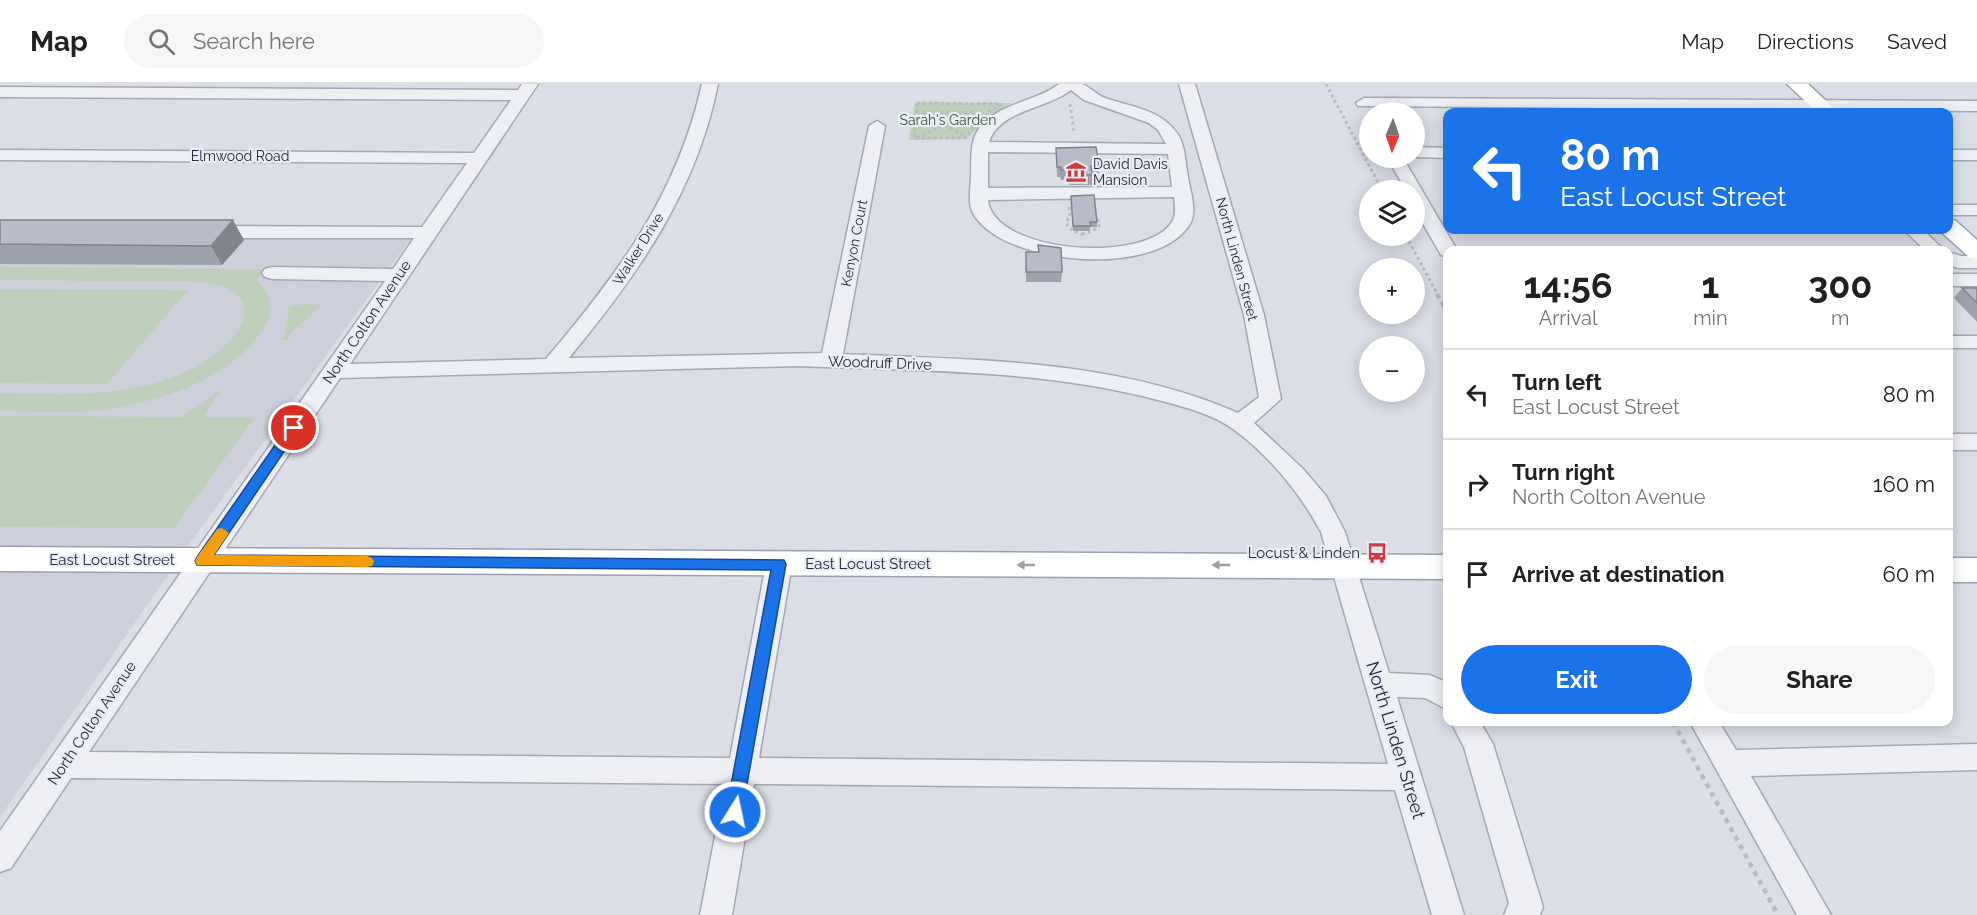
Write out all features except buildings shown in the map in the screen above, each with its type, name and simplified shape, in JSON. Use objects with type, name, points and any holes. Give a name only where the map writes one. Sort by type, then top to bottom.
[{"type":"main road","points":[[1797,84],[1823,108]]},
{"type":"main road","points":[[1953,230],[1977,252]]},
{"type":"main road","name":"East Locust Street","points":[[0,559],[1443,567]]},
{"type":"main road","points":[[1953,570],[1977,570]]},
{"type":"street","name":"Walker Drive","points":[[551,366],[580,333],[652,232],[683,170],[699,131],[710,84]]},
{"type":"street","name":"North Linden Street","points":[[1187,84],[1254,315],[1270,399],[1240,423]]},
{"type":"street","points":[[1070,88],[1090,98],[1145,115],[1171,136],[1184,205],[1182,222],[1168,238],[1147,247],[1120,253],[1084,254],[1049,249],[1014,240],[996,230],[982,214],[979,193],[980,147],[989,127],[1010,112],[1070,88]]},
{"type":"street","points":[[0,92],[526,90]]},
{"type":"street","name":"North Colton Avenue","points":[[0,857],[526,90]]},
{"type":"street","points":[[1425,104],[1747,108]]},
{"type":"street","points":[[1875,108],[1977,106]]},
{"type":"street","name":"Kenyon Court","points":[[831,360],[877,126]]},
{"type":"street","points":[[980,147],[1174,149]]},
{"type":"street","points":[[1425,152],[1443,153]]},
{"type":"street","name":"Elmwood Road","points":[[0,155],[479,158]]},
{"type":"street","points":[[1953,155],[1977,156]]},
{"type":"street","points":[[979,193],[1182,192]]},
{"type":"street","points":[[1425,199],[1443,205]]},
{"type":"street","points":[[1425,210],[1445,246]]},
{"type":"street","points":[[1953,210],[1977,210]]},
{"type":"street","points":[[190,232],[428,233]]},
{"type":"street","points":[[1917,234],[1931,246]]},
{"type":"street","points":[[1953,260],[1977,262]]},
{"type":"street","points":[[272,273],[399,275]]},
{"type":"street","points":[[1953,279],[1977,280]]},
{"type":"street","points":[[1953,342],[1977,342]]},
{"type":"street","name":"Woodruff Drive","points":[[333,371],[740,360],[831,360],[979,367],[1118,382],[1193,402],[1240,423],[1274,453],[1317,502],[1333,532],[1344,566]]},
{"type":"street","points":[[1953,442],[1977,442]]},
{"type":"street","points":[[716,915],[779,564]]},
{"type":"street","name":"North Linden Street","points":[[1344,566],[1448,915]]},
{"type":"street","points":[[1379,684],[1430,687],[1443,695]]},
{"type":"street","points":[[1467,726],[1478,744],[1527,907],[1520,915]]},
{"type":"street","points":[[1706,726],[1815,915]]},
{"type":"street","points":[[1728,763],[1977,757]]},
{"type":"street","points":[[63,765],[1407,777]]},
{"type":"path","points":[[1326,84],[1377,180]]},
{"type":"path","points":[[1070,88],[1075,148]]},
{"type":"path","points":[[918,103],[1001,104],[987,113],[965,136],[915,138],[918,103]]},
{"type":"path","points":[[916,112],[987,113]]},
{"type":"path","points":[[922,112],[965,136]]},
{"type":"path","points":[[915,138],[975,113]]},
{"type":"path","points":[[915,125],[974,125]]},
{"type":"path","points":[[1082,234],[1091,232],[1099,226],[1100,221],[1090,215],[1088,193]]},
{"type":"path","points":[[1411,246],[1443,305]]},
{"type":"path","points":[[1675,726],[1778,915]]},
{"type":"shaded area","points":[[0,234],[412,237],[191,542],[0,817]]},
{"type":"green space","name":"Sarah's Garden","points":[[915,102],[1012,103],[987,118],[967,139],[909,140]]},
{"type":"green space","points":[[0,267],[265,269],[256,280],[266,290],[271,308],[270,315],[264,328],[250,346],[233,362],[192,386],[169,395],[146,402],[101,410],[0,411],[0,393],[59,394],[117,391],[146,386],[173,377],[199,364],[228,342],[236,334],[244,319],[244,307],[239,296],[234,292],[222,286],[204,282],[0,280]]},
{"type":"green space","points":[[0,289],[188,290],[107,384],[0,383]]},
{"type":"green space","points":[[322,305],[290,334],[288,340],[280,340],[285,334],[289,306]]},
{"type":"green space","points":[[220,390],[222,392],[217,395],[204,417],[255,417],[174,528],[0,527],[0,416],[182,417]]},
{"type":"slow traffic","points":[[222,533],[202,561],[367,562]]},
{"type":"place","name":"David Davis Mansion","points":[[1076,172]]},
{"type":"place","name":"Locust & Linden","points":[[1377,553]]},
{"type":"route","points":[[294,428],[202,561],[779,564],[735,812]]}]
